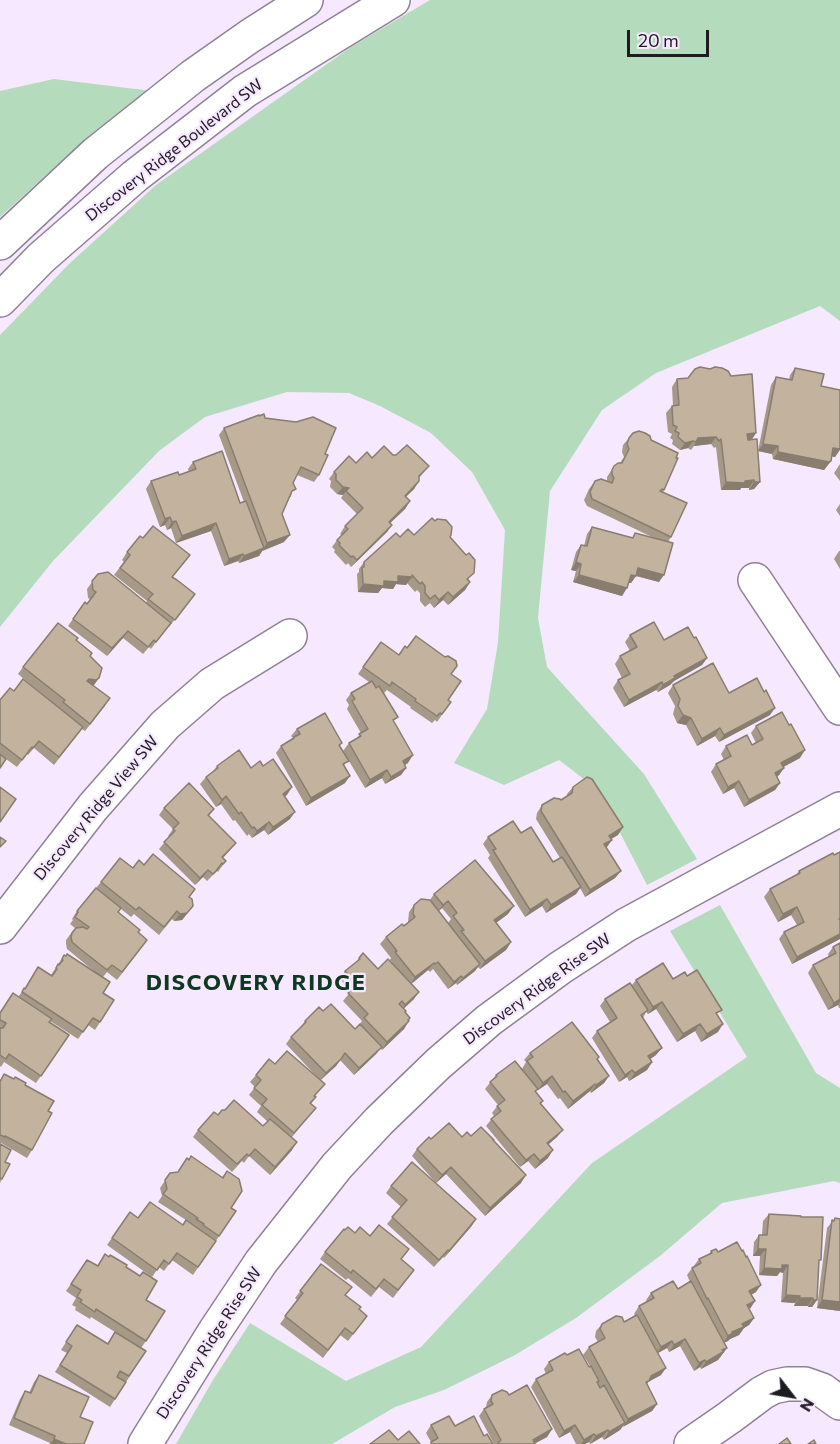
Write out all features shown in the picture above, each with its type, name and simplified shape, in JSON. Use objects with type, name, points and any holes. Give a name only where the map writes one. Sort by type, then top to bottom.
[{"type":"street","points":[[0,243],[95,154],[193,76],[306,0]]},
{"type":"street","name":"Discovery Ridge Boulevard SW","points":[[0,300],[40,258],[135,177],[245,91],[393,0]]},
{"type":"street","points":[[755,580],[840,708]]},
{"type":"street","name":"Discovery Ridge View SW","points":[[0,927],[93,807],[165,725],[212,684],[290,636]]},
{"type":"street","name":"Discovery Ridge Rise SW","points":[[145,1444],[214,1331],[261,1262],[338,1166],[379,1121],[438,1064],[489,1020],[542,981],[626,925],[840,809]]},
{"type":"street","points":[[691,1444],[773,1387],[805,1384],[822,1390],[840,1403]]},
{"type":"green space","points":[[430,0],[840,0],[840,321],[820,306],[656,373],[602,410],[550,491],[538,618],[547,667],[644,774],[697,859],[647,885],[598,790],[559,760],[504,785],[454,763],[487,709],[498,642],[505,530],[472,472],[431,433],[380,406],[349,393],[287,392],[205,417],[159,451],[53,561],[0,627],[0,335],[70,263],[156,185],[351,47]]},
{"type":"green space","points":[[54,79],[152,91],[69,154],[0,217],[0,91]]},
{"type":"green space","points":[[720,905],[816,1073],[840,1088],[840,1183],[834,1181],[722,1203],[660,1256],[576,1318],[515,1355],[444,1390],[395,1407],[332,1444],[176,1444],[213,1380],[250,1323],[346,1381],[421,1347],[592,1163],[747,1057],[670,931]]},
{"type":"building","points":[[700,367],[722,368],[731,376],[752,374],[756,433],[747,434],[748,440],[757,439],[760,482],[754,482],[754,480],[745,481],[745,483],[726,482],[721,439],[719,441],[716,437],[698,438],[696,442],[685,443],[678,437],[679,433],[675,431],[677,427],[673,425],[672,406],[679,405],[677,379],[688,378],[695,369]]},
{"type":"building","points":[[795,368],[824,374],[821,386],[840,390],[840,449],[833,448],[829,462],[778,452],[778,446],[763,444],[776,377],[792,380]]},
{"type":"building","points":[[264,414],[265,418],[296,422],[313,417],[336,428],[319,475],[301,467],[293,483],[296,489],[292,491],[282,514],[290,535],[267,543],[224,428]]},
{"type":"building","points":[[639,431],[650,436],[651,440],[678,453],[664,490],[660,491],[687,503],[671,537],[592,499],[590,492],[595,481],[601,479],[612,483],[614,466],[622,463],[629,449],[627,444],[629,438],[633,433]]},
{"type":"building","points":[[407,445],[429,466],[405,496],[410,501],[389,522],[392,525],[357,560],[339,545],[337,540],[348,529],[345,526],[363,508],[346,491],[349,488],[343,487],[336,480],[334,472],[349,456],[356,463],[367,452],[372,458],[384,446],[396,455]]},
{"type":"building","points":[[222,451],[240,503],[246,501],[264,548],[229,559],[216,523],[182,536],[176,521],[172,522],[170,517],[165,519],[151,481],[196,469],[193,462]]},
{"type":"building","points":[[432,518],[435,521],[437,519],[446,520],[452,527],[450,537],[466,555],[469,553],[475,560],[474,573],[467,579],[470,582],[453,597],[448,592],[439,600],[435,595],[430,599],[425,593],[425,586],[422,582],[420,584],[412,575],[412,577],[398,576],[398,582],[384,581],[384,586],[363,584],[364,562],[396,533],[400,537],[408,529],[414,535]]},
{"type":"building","points":[[153,526],[190,555],[172,577],[195,594],[175,620],[148,599],[153,594],[120,568],[130,555],[127,552],[140,536],[143,538]]},
{"type":"building","points":[[592,527],[633,538],[635,533],[673,543],[664,575],[638,568],[636,576],[631,575],[627,588],[579,575],[581,564],[576,562],[581,545],[587,546]]},
{"type":"building","points":[[108,572],[171,623],[156,642],[154,640],[148,647],[128,631],[112,648],[73,619],[85,602],[87,604],[96,592],[93,590],[92,581],[98,574]]},
{"type":"building","points":[[654,622],[664,640],[688,627],[707,658],[674,676],[675,678],[663,685],[662,682],[629,700],[618,680],[630,674],[620,656],[637,647],[630,635]]},
{"type":"building","points":[[58,623],[78,638],[76,640],[92,653],[90,656],[102,668],[99,678],[87,681],[110,698],[90,724],[63,702],[65,700],[23,667]]},
{"type":"building","points":[[416,636],[445,657],[448,656],[456,661],[457,666],[451,674],[461,681],[448,700],[451,702],[442,714],[437,716],[392,682],[390,686],[363,667],[381,642],[399,655]]},
{"type":"building","points":[[713,663],[729,693],[757,678],[775,708],[724,735],[720,728],[702,739],[691,718],[683,715],[678,706],[680,699],[673,685]]},
{"type":"building","points":[[23,679],[83,727],[59,757],[39,741],[22,760],[0,743],[0,700],[10,688],[14,691]]},
{"type":"building","points":[[372,681],[376,688],[379,686],[398,717],[393,720],[413,755],[403,761],[406,768],[391,777],[387,770],[370,780],[349,743],[368,729],[352,701],[355,699],[351,693]]},
{"type":"building","points":[[782,712],[805,750],[781,763],[784,768],[775,773],[780,783],[749,800],[739,781],[728,787],[716,764],[731,756],[726,746],[747,735],[752,745],[763,739],[756,726]]},
{"type":"building","points":[[325,713],[342,743],[339,745],[349,761],[343,764],[350,776],[311,798],[281,746],[300,734],[297,729]]},
{"type":"building","points":[[239,750],[251,768],[260,761],[263,766],[273,759],[292,787],[283,794],[295,812],[273,827],[269,822],[257,831],[254,827],[252,828],[226,796],[222,800],[206,777]]},
{"type":"building","points":[[0,754],[6,759],[0,768]]},
{"type":"building","points":[[587,777],[592,779],[623,827],[609,836],[612,840],[604,844],[621,871],[590,890],[541,811],[542,805],[554,798],[561,800],[572,793],[573,787]]},
{"type":"building","points":[[189,783],[214,809],[208,815],[236,843],[222,857],[226,861],[213,874],[208,870],[200,878],[164,842],[175,831],[173,829],[179,823],[164,808]]},
{"type":"building","points":[[0,787],[16,799],[0,822]]},
{"type":"building","points":[[513,821],[521,833],[531,827],[553,862],[562,857],[581,887],[551,905],[547,899],[530,910],[493,850],[496,849],[488,837]]},
{"type":"building","points":[[0,837],[6,841],[0,847]]},
{"type":"building","points":[[840,852],[840,934],[797,957],[784,932],[804,922],[797,907],[783,914],[770,889],[833,853],[834,855]]},
{"type":"building","points":[[153,854],[195,889],[189,897],[192,899],[193,906],[187,913],[180,914],[177,911],[164,927],[139,907],[136,910],[101,882],[120,858],[133,868],[139,860],[144,865]]},
{"type":"building","points":[[475,860],[514,906],[494,920],[511,942],[485,961],[461,931],[464,930],[453,916],[457,913],[448,901],[443,905],[434,894]]},
{"type":"building","points":[[96,888],[121,908],[118,912],[140,930],[138,932],[147,940],[122,972],[112,965],[107,970],[72,942],[72,933],[76,928],[87,929],[89,927],[75,917],[77,911]]},
{"type":"building","points":[[421,899],[430,900],[480,964],[463,978],[461,976],[454,982],[438,962],[415,977],[386,937],[415,917],[414,905]]},
{"type":"building","points":[[840,943],[840,999],[834,1003],[813,965],[836,953],[833,947]]},
{"type":"building","points":[[363,953],[378,969],[388,959],[419,992],[405,1005],[402,1001],[399,1004],[410,1018],[387,1042],[364,1018],[368,1014],[348,993],[358,985],[345,971],[360,959]]},
{"type":"building","points":[[67,954],[110,982],[103,993],[114,1000],[100,1022],[93,1018],[83,1032],[22,992],[38,967],[52,976],[64,955]]},
{"type":"building","points":[[663,963],[673,979],[685,972],[687,976],[697,970],[722,1010],[716,1013],[723,1024],[707,1034],[700,1024],[683,1034],[662,1002],[653,1007],[636,980]]},
{"type":"building","points":[[630,983],[648,1010],[641,1015],[662,1048],[648,1056],[652,1062],[635,1073],[632,1070],[625,1075],[597,1031],[617,1018],[605,999]]},
{"type":"building","points":[[13,993],[52,1019],[49,1022],[69,1035],[41,1076],[9,1054],[6,1059],[0,1055],[0,1028],[3,1028],[6,1023],[0,1020],[0,1013]]},
{"type":"building","points":[[331,1004],[355,1029],[360,1024],[382,1047],[359,1068],[345,1053],[326,1073],[291,1037],[319,1007],[323,1011]]},
{"type":"building","points":[[572,1022],[599,1057],[597,1059],[609,1076],[573,1101],[565,1091],[563,1092],[552,1076],[543,1083],[527,1061],[533,1057],[530,1053]]},
{"type":"building","points":[[287,1051],[325,1084],[310,1103],[316,1108],[294,1133],[262,1105],[267,1099],[254,1088],[261,1080],[256,1075],[269,1059],[275,1064]]},
{"type":"building","points":[[515,1061],[538,1089],[535,1091],[543,1101],[540,1103],[563,1130],[547,1143],[553,1150],[540,1161],[534,1154],[526,1160],[491,1119],[501,1111],[497,1106],[505,1100],[490,1082]]},
{"type":"building","points":[[4,1074],[14,1079],[15,1077],[54,1101],[48,1111],[52,1113],[32,1150],[0,1135],[0,1082]]},
{"type":"building","points":[[234,1100],[263,1126],[270,1119],[297,1142],[275,1167],[255,1149],[237,1164],[198,1130],[214,1112],[218,1115]]},
{"type":"building","points":[[449,1123],[462,1137],[467,1132],[471,1136],[481,1127],[526,1175],[490,1208],[451,1167],[442,1175],[417,1149]]},
{"type":"building","points":[[0,1144],[11,1150],[5,1162],[10,1164],[2,1179],[0,1178]]},
{"type":"building","points":[[191,1156],[223,1178],[227,1171],[239,1179],[242,1191],[231,1208],[236,1211],[219,1236],[196,1219],[198,1218],[163,1194],[167,1189],[165,1180],[170,1173],[178,1172],[187,1158],[189,1160]]},
{"type":"building","points":[[412,1162],[476,1219],[439,1260],[392,1217],[407,1200],[391,1186]]},
{"type":"building","points":[[150,1202],[183,1225],[186,1220],[216,1241],[198,1267],[177,1253],[169,1264],[164,1260],[157,1270],[112,1238],[130,1212],[138,1218]]},
{"type":"building","points":[[769,1214],[823,1217],[817,1300],[786,1295],[788,1265],[782,1265],[782,1269],[764,1268],[766,1249],[758,1249],[759,1235],[767,1235]]},
{"type":"building","points":[[835,1218],[840,1219],[840,1302],[822,1300],[832,1220],[834,1221]]},
{"type":"building","points":[[379,1225],[409,1249],[401,1259],[414,1270],[398,1290],[384,1279],[376,1289],[353,1270],[351,1273],[325,1252],[348,1227],[355,1233],[360,1227],[370,1236]]},
{"type":"building","points":[[737,1242],[747,1256],[761,1285],[749,1291],[755,1301],[747,1305],[754,1318],[742,1324],[744,1327],[728,1336],[692,1268],[701,1263],[699,1259],[712,1253],[711,1251],[716,1249],[718,1252]]},
{"type":"building","points":[[105,1254],[127,1265],[126,1267],[140,1276],[143,1272],[157,1281],[146,1300],[165,1311],[146,1341],[96,1309],[95,1312],[80,1302],[82,1300],[77,1297],[81,1290],[71,1284],[87,1260],[98,1266]]},
{"type":"building","points":[[321,1264],[352,1287],[345,1295],[361,1307],[359,1309],[367,1316],[353,1334],[345,1328],[328,1350],[285,1316],[303,1293],[300,1291]]},
{"type":"building","points":[[673,1281],[678,1289],[691,1281],[727,1348],[706,1362],[705,1360],[699,1363],[685,1339],[674,1345],[672,1341],[661,1347],[639,1306],[654,1298],[651,1293]]},
{"type":"building","points":[[637,1315],[666,1368],[651,1376],[646,1382],[657,1404],[628,1419],[589,1347],[605,1338],[600,1329],[602,1324],[616,1316],[622,1317],[624,1322]]},
{"type":"building","points":[[77,1325],[108,1344],[115,1332],[146,1351],[129,1376],[120,1371],[117,1377],[126,1382],[115,1399],[60,1365],[72,1346],[66,1342]]},
{"type":"building","points":[[579,1349],[589,1367],[591,1366],[600,1388],[604,1385],[625,1423],[609,1432],[608,1430],[596,1436],[594,1434],[584,1440],[575,1425],[564,1431],[536,1379],[553,1370],[549,1362],[565,1353],[567,1355]]},
{"type":"building","points":[[39,1375],[89,1397],[80,1417],[93,1422],[84,1444],[66,1444],[54,1439],[55,1436],[14,1418],[25,1391],[31,1393]]},
{"type":"building","points":[[527,1385],[552,1429],[533,1440],[535,1444],[499,1444],[501,1440],[484,1409],[493,1404],[492,1395],[502,1390],[509,1395]]},
{"type":"building","points":[[449,1416],[455,1426],[474,1416],[484,1436],[487,1434],[493,1444],[432,1444],[431,1442],[438,1438],[431,1425]]},
{"type":"building","points":[[389,1430],[398,1440],[409,1431],[420,1444],[370,1444]]},
{"type":"building","points":[[787,1438],[791,1444],[779,1444]]},
{"type":"district","name":"DISCOVERY RIDGE","points":[[256,983]]}]
